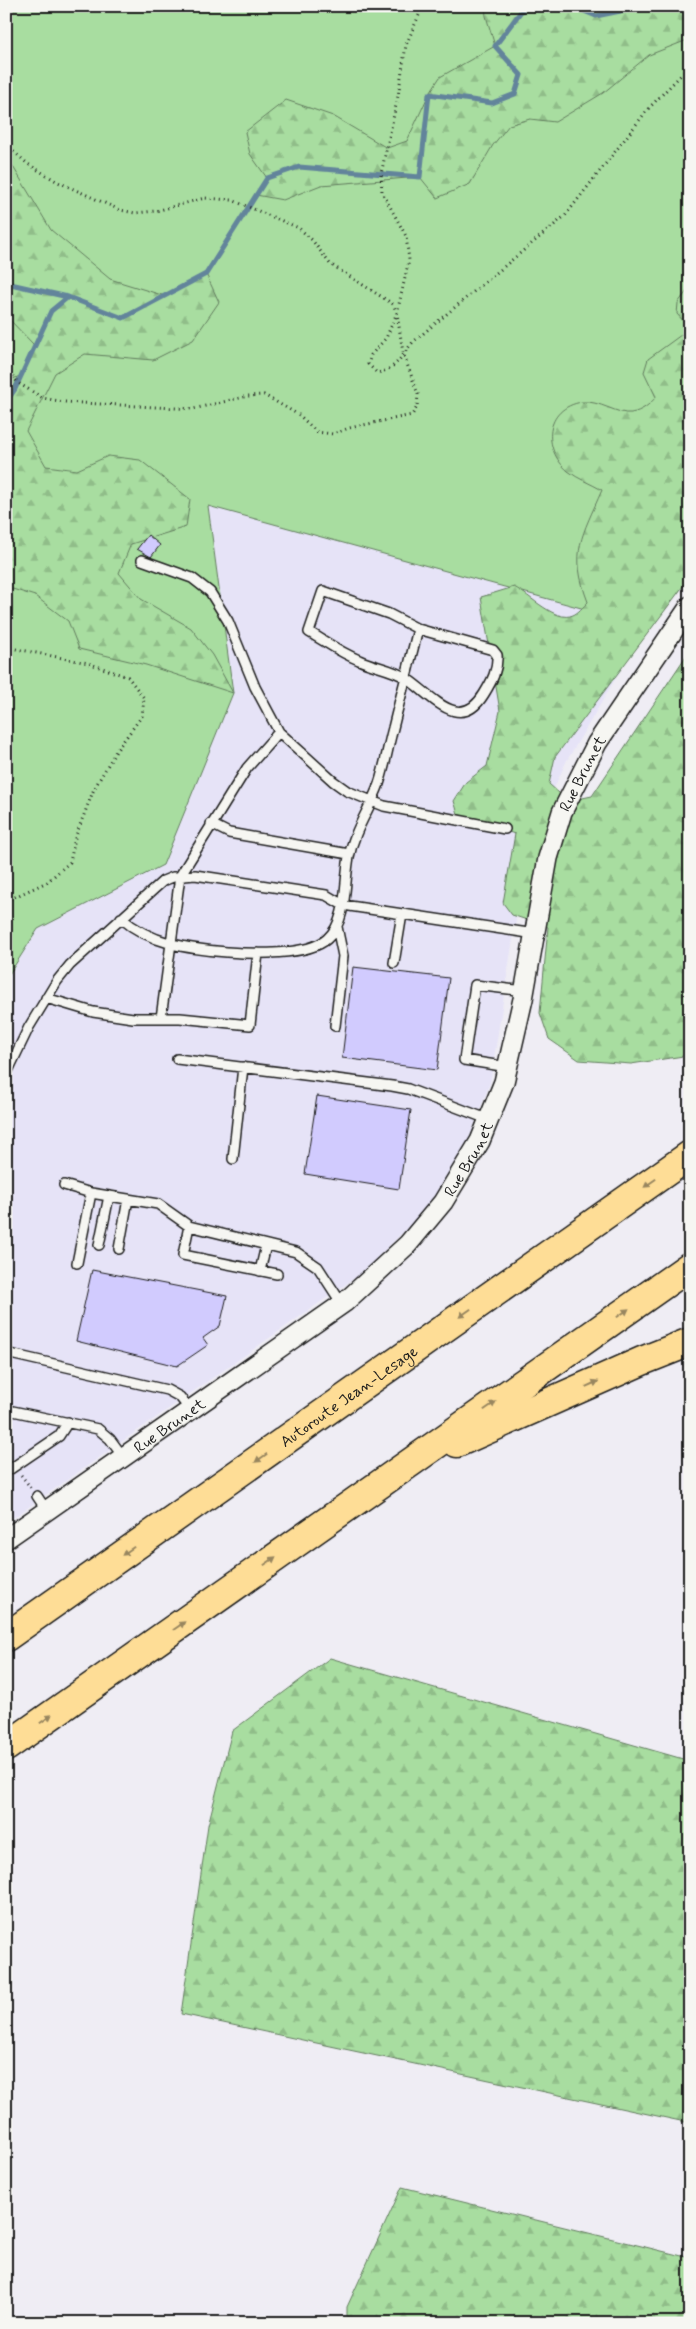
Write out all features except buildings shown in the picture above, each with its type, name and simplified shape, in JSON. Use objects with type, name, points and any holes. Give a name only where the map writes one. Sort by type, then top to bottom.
[{"type":"highway","name":"Autoroute Jean-Lesage","points":[[6,1637],[690,1155]]},
{"type":"highway","points":[[6,1748],[690,1266]]},
{"type":"highway","points":[[408,1465],[642,1361],[690,1342]]},
{"type":"street","name":"Rue Brunet","points":[[6,1539],[42,1504],[124,1458],[342,1304],[369,1282],[424,1226],[464,1171],[490,1120],[508,1067],[525,991],[552,840],[571,792],[609,724],[690,606]]},
{"type":"lane","points":[[142,560],[192,578],[210,592],[228,621],[255,687],[279,732],[333,781],[347,791],[370,801],[505,829]]},
{"type":"lane","points":[[324,591],[389,614],[418,629],[493,650],[497,655],[495,674],[476,704],[464,711],[455,712],[445,708],[406,678],[360,661],[309,632],[324,591]]},
{"type":"lane","points":[[121,918],[139,932],[169,943],[214,951],[258,954],[296,950],[325,941],[336,927],[343,905],[349,854],[370,801],[379,784],[418,629]]},
{"type":"lane","points":[[161,1018],[169,943],[180,876],[248,768],[279,732]]},
{"type":"lane","points":[[211,824],[229,833],[349,854]]},
{"type":"lane","points":[[6,1075],[29,1027],[46,998],[70,965],[163,881],[180,876],[195,875],[326,895],[343,905],[535,934]]},
{"type":"lane","points":[[394,963],[402,914]]},
{"type":"lane","points":[[335,1026],[343,956],[336,927]]},
{"type":"lane","points":[[46,998],[94,1012],[134,1018],[180,1018],[250,1025],[258,954]]},
{"type":"lane","points":[[508,1067],[464,1060],[475,985],[525,991]]},
{"type":"lane","points":[[177,1059],[392,1086],[424,1095],[490,1120]]},
{"type":"lane","points":[[234,1159],[243,1067]]},
{"type":"lane","points":[[64,1185],[91,1193],[158,1204],[189,1226],[296,1252],[318,1267],[342,1304]]},
{"type":"lane","points":[[77,1263],[91,1193]]},
{"type":"lane","points":[[100,1245],[109,1196]]},
{"type":"lane","points":[[118,1249],[128,1199]]},
{"type":"lane","points":[[189,1226],[183,1256],[277,1274]]},
{"type":"lane","points":[[260,1271],[266,1245]]},
{"type":"lane","points":[[6,1353],[167,1390],[180,1397],[191,1411]]},
{"type":"lane","points":[[8,1410],[68,1422],[105,1433],[124,1458]]},
{"type":"lane","points":[[6,1472],[59,1436],[68,1422]]},
{"type":"path","points":[[423,6],[406,46],[398,96],[381,174],[382,192],[406,236],[409,260],[397,313],[386,338],[371,355],[368,364],[377,373],[388,371],[397,365],[403,353],[436,322],[565,216],[649,108],[683,73],[690,70]]},
{"type":"path","points":[[6,145],[28,164],[58,182],[120,210],[135,214],[156,211],[205,198],[232,200],[299,228],[312,240],[330,264],[393,304],[397,313],[403,353],[418,394],[417,407],[412,416],[349,428],[333,434],[317,432],[299,415],[264,394],[192,409],[64,402],[42,398],[18,383],[6,366]]},
{"type":"path","points":[[6,647],[88,663],[128,677],[144,698],[142,716],[116,751],[94,789],[75,838],[70,862],[47,882],[6,901]]},
{"type":"shaded area","points":[[208,506],[647,626],[566,762],[528,845],[490,1083],[464,1152],[420,1216],[359,1275],[6,1523],[6,979],[38,929],[163,865],[233,693]]},
{"type":"green space","points":[[6,6],[690,6],[690,579],[647,626],[208,506],[233,693],[163,865],[38,929],[6,979]]},
{"type":"green space","points":[[485,6],[690,6],[690,39],[649,55],[603,93],[555,122],[530,119],[509,125],[493,145],[470,184],[437,198],[420,177],[321,185],[283,200],[256,195],[267,178],[250,154],[245,132],[286,100],[333,116],[387,148],[407,141],[429,94],[440,77],[495,46]]},
{"type":"green space","points":[[6,161],[12,165],[51,230],[110,279],[165,296],[206,274],[219,302],[193,340],[153,360],[85,354],[55,373],[26,431],[46,466],[77,470],[108,456],[140,460],[190,499],[186,527],[131,544],[119,573],[141,599],[191,628],[212,655],[233,693],[146,665],[79,649],[68,621],[35,596],[6,587],[6,382],[22,375],[35,346],[6,316]]},
{"type":"green space","points":[[690,287],[690,577],[555,757],[549,784],[568,801],[592,796],[690,650],[690,1055],[631,1064],[579,1060],[549,1039],[540,1013],[548,927],[512,915],[503,903],[515,834],[459,817],[454,801],[466,782],[487,766],[500,711],[481,597],[514,587],[551,612],[566,616],[575,614],[588,602],[579,570],[580,544],[602,490],[572,474],[560,462],[554,452],[551,430],[560,412],[569,406],[582,402],[595,403],[626,413],[639,411],[651,403],[656,397],[644,372],[648,359],[685,332],[686,324],[677,314],[678,303]]},
{"type":"green space","points":[[330,1658],[690,1761],[690,2123],[181,2014],[208,1825],[232,1731]]},
{"type":"green space","points":[[402,2187],[690,2258],[690,2323],[347,2323],[347,2307]]},
{"type":"waterway","points":[[6,402],[15,389],[51,311],[68,297],[123,318],[206,274],[267,178],[299,167],[420,177],[429,94],[492,103],[515,94],[521,75],[495,46],[525,6]]},
{"type":"waterway","points":[[572,6],[596,16],[645,6]]},
{"type":"waterway","points":[[6,283],[68,297]]}]
